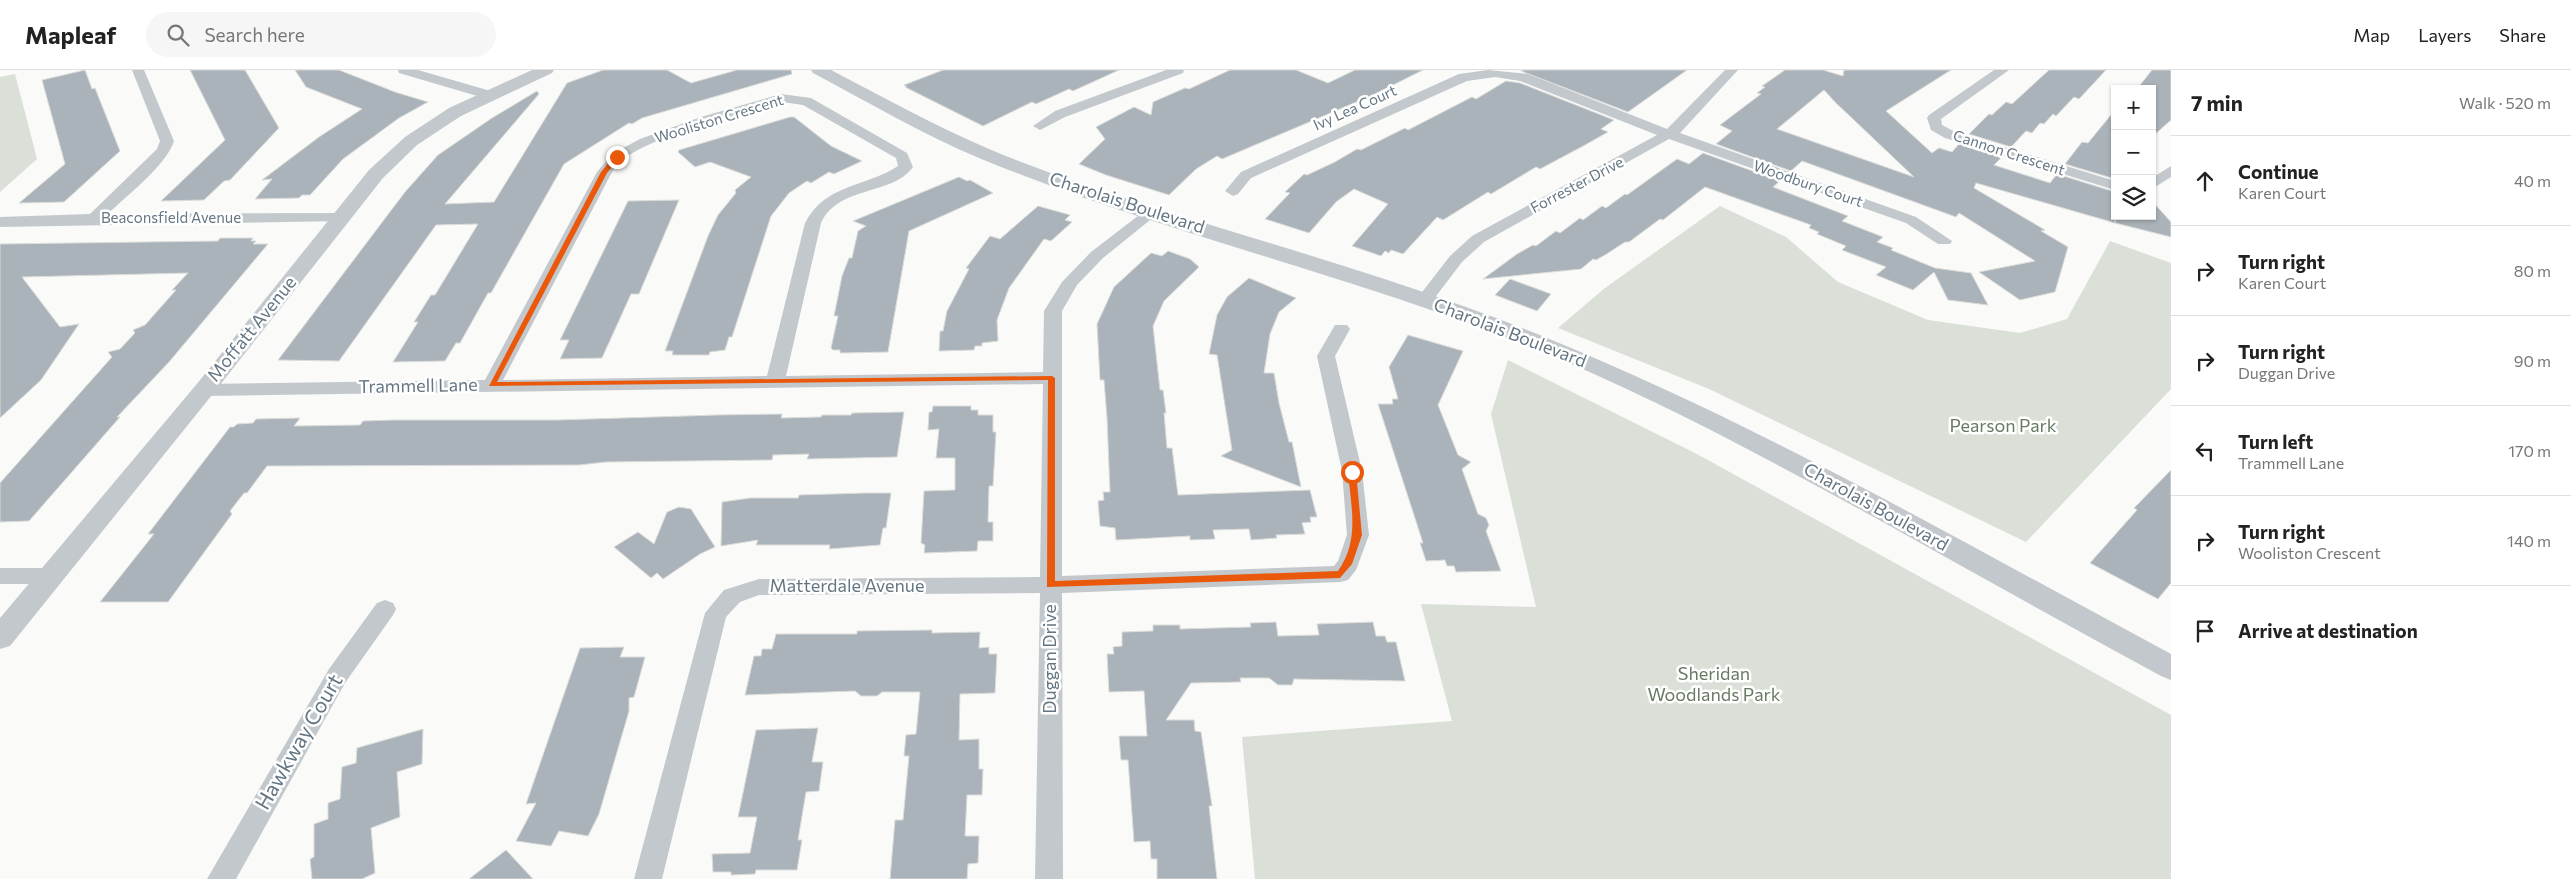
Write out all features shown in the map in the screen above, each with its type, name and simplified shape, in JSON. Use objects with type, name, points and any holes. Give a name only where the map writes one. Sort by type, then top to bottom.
[{"type":"street","points":[[94,219],[156,159],[164,150],[167,141],[138,70]]},
{"type":"street","points":[[404,70],[489,95]]},
{"type":"street","name":"Moffatt Avenue","points":[[0,638],[204,390],[376,174],[412,141],[455,112],[546,70]]},
{"type":"street","name":"Charolais Boulevard","points":[[819,70],[943,135],[985,154],[1152,212],[1424,300],[1538,342],[1656,393],[1770,449],[2171,668]]},
{"type":"street","points":[[1040,126],[1060,114],[1178,70]]},
{"type":"street","name":"Forrester Drive","points":[[1424,300],[1428,292],[1456,259],[1478,239],[1674,132],[1732,70]]},
{"type":"street","name":"Cannon Crescent","points":[[2003,70],[1934,118],[1936,127],[1950,135],[2111,185]]},
{"type":"street","name":"Ivy Lea Court","points":[[1233,191],[1246,174],[1464,77],[1495,73],[1524,77],[1668,134]]},
{"type":"street","name":"Wooliston Crescent","points":[[492,384],[604,172],[617,157],[644,142],[706,120],[781,98],[794,98],[806,101],[902,156],[906,167],[894,177],[844,195],[823,207],[813,222],[775,382]]},
{"type":"street","name":"Woodbury Court","points":[[1668,134],[1911,220],[1944,241]]},
{"type":"street","points":[[2156,182],[2171,170]]},
{"type":"street","name":"Duggan Drive","points":[[1049,879],[1050,585],[1054,311],[1070,282],[1097,255],[1152,212]]},
{"type":"street","name":"Beaconsfield Avenue","points":[[0,222],[94,219],[341,218]]},
{"type":"street","name":"Matterdale Avenue","points":[[648,879],[716,613],[732,596],[760,586],[1050,585],[1340,574],[1348,564],[1358,535],[1352,472],[1326,356],[1341,329]]},
{"type":"street","name":"Trammell Lane","points":[[204,390],[492,384],[1052,378]]},
{"type":"street","points":[[0,576],[50,576]]},
{"type":"street","name":"Hawkway Court","points":[[221,879],[337,676],[385,609]]},
{"type":"green space","points":[[15,74],[37,159],[0,192],[0,77]]},
{"type":"green space","name":"Pearson Park","points":[[1720,206],[1786,237],[1838,282],[1928,320],[2020,333],[2067,319],[2110,241],[2171,263],[2171,389],[2026,542],[1709,389],[1558,328],[1605,288]]},
{"type":"green space","name":"Sheridan Woodlands Park","points":[[1508,360],[1695,453],[2171,715],[2171,879],[1255,879],[1242,737],[1452,721],[1421,604],[1536,607],[1491,414]]},
{"type":"building","points":[[85,70],[92,89],[95,88],[120,151],[64,202],[19,203],[65,164],[42,80]]},
{"type":"building","points":[[190,70],[245,70],[279,128],[230,180],[224,181],[204,200],[161,201],[225,140]]},
{"type":"building","points":[[295,70],[339,70],[395,92],[428,102],[399,118],[343,159],[310,195],[302,195],[299,198],[255,199],[272,179],[262,180],[319,137],[362,109],[306,87]]},
{"type":"building","points":[[603,70],[667,70],[691,83],[737,70],[791,70],[792,74],[642,118],[632,124],[629,123],[564,164],[491,293],[488,293],[460,343],[456,343],[445,361],[393,362],[418,322],[414,322],[431,295],[435,295],[478,224],[436,225],[339,361],[278,360],[405,192],[438,155],[492,118],[537,91],[539,94],[445,204],[494,202],[567,83]]},
{"type":"building","points":[[943,70],[1119,70],[1073,91],[1069,89],[1036,104],[1032,102],[983,126],[904,85]]},
{"type":"building","points":[[1230,70],[1296,70],[1328,83],[1355,70],[1423,70],[1373,95],[1222,159],[1217,156],[1196,169],[1169,195],[1106,175],[1079,164],[1105,139],[1096,127],[1134,107],[1151,115],[1153,102],[1185,88],[1189,89]]},
{"type":"building","points":[[1687,70],[1628,112],[1521,71]]},
{"type":"building","points":[[1785,70],[1823,70],[1843,76],[1844,70],[1951,70],[1886,111],[1932,153],[1939,148],[1952,152],[1959,144],[2002,157],[1994,165],[2050,183],[2057,174],[2111,191],[2111,220],[2115,220],[2115,223],[1976,183],[1974,188],[2045,230],[2041,231],[2068,247],[2055,292],[2020,300],[1979,272],[2035,261],[1959,213],[1956,217],[1802,161],[1791,171],[1716,144],[1732,131],[1720,125],[1761,94],[1757,93],[1765,87],[1762,86]],"holes":[[[1824,90],[1914,177],[1777,129]]]},
{"type":"building","points":[[2049,70],[2106,70],[2079,99],[2074,97],[2056,116],[2053,114],[2044,124],[2040,123],[2032,133],[2026,131],[2011,147],[1969,134],[1989,114],[1992,115],[2006,102],[2012,104]]},
{"type":"building","points":[[2152,70],[2171,70],[2171,120],[2156,133],[2156,85],[2140,85]]},
{"type":"building","points":[[1506,81],[1520,83],[1614,120],[1601,129],[1608,132],[1585,145],[1540,169],[1536,167],[1491,194],[1488,192],[1443,220],[1437,217],[1403,254],[1391,250],[1389,253],[1385,251],[1381,256],[1352,246],[1388,204],[1354,189],[1336,202],[1309,233],[1265,219],[1290,193],[1285,192],[1304,174],[1307,175],[1357,149],[1361,150],[1405,128],[1408,130],[1472,97],[1476,99]]},
{"type":"building","points":[[2111,115],[2111,178],[2065,164],[2082,142],[2088,143]]},
{"type":"building","points":[[794,117],[831,146],[862,161],[834,174],[829,172],[811,183],[807,181],[789,193],[771,216],[732,337],[729,337],[725,350],[710,352],[709,355],[672,355],[673,351],[665,351],[708,236],[718,215],[736,193],[735,190],[751,177],[710,162],[695,167],[678,152],[679,150]]},
{"type":"building","points":[[1703,153],[1780,181],[1773,187],[1848,216],[1842,221],[1883,237],[1877,242],[1893,248],[1891,250],[1935,268],[1971,273],[1988,305],[1948,300],[1934,272],[1913,290],[1876,275],[1886,267],[1842,250],[1846,246],[1817,234],[1819,232],[1809,228],[1811,225],[1705,187],[1663,220],[1660,219],[1629,242],[1625,242],[1596,260],[1593,259],[1581,269],[1483,279],[1517,254],[1533,245],[1536,246],[1556,231],[1560,233],[1580,218],[1583,220],[1602,206],[1606,208],[1677,159],[1689,164]]},
{"type":"building","points":[[959,177],[967,181],[970,180],[993,193],[909,231],[888,352],[840,353],[840,350],[833,350],[831,348],[838,316],[834,316],[842,276],[849,258],[852,258],[858,231],[866,226],[853,221]]},
{"type":"building","points":[[679,200],[639,294],[631,294],[602,358],[560,359],[569,340],[560,340],[628,201]]},
{"type":"building","points":[[2156,205],[2171,222],[2171,237],[2115,223],[2115,220],[2156,220]]},
{"type":"building","points":[[1038,206],[1070,215],[1065,220],[1072,222],[1051,241],[1044,239],[1009,288],[997,320],[998,341],[982,343],[982,346],[975,346],[974,350],[939,351],[940,331],[943,331],[947,311],[969,269],[966,268],[990,236],[1000,239]]},
{"type":"building","points":[[220,238],[253,238],[251,241],[256,241],[253,244],[268,244],[169,362],[117,417],[120,417],[29,521],[0,522],[0,483],[112,357],[108,352],[120,349],[135,333],[133,330],[145,325],[176,290],[172,290],[188,273],[22,277],[60,327],[79,324],[41,380],[0,418],[0,244],[218,241]]},
{"type":"building","points":[[1168,251],[1190,259],[1199,267],[1164,301],[1153,326],[1160,390],[1163,390],[1166,413],[1164,413],[1167,448],[1172,448],[1178,495],[1310,490],[1317,517],[1310,517],[1311,522],[1302,523],[1305,534],[1276,535],[1277,538],[1251,540],[1249,529],[1213,530],[1215,539],[1190,540],[1190,536],[1116,540],[1115,528],[1100,526],[1098,501],[1104,500],[1103,492],[1110,492],[1107,418],[1104,380],[1100,380],[1097,324],[1114,287],[1151,253],[1162,256]]},
{"type":"building","points":[[1249,278],[1296,298],[1279,312],[1270,334],[1264,373],[1274,373],[1279,403],[1289,442],[1292,442],[1301,487],[1221,456],[1232,450],[1217,355],[1209,354],[1217,315],[1227,297]]},
{"type":"building","points":[[1510,279],[1551,294],[1537,311],[1495,295]]},
{"type":"building","points":[[1408,335],[1463,351],[1438,405],[1458,455],[1471,462],[1462,469],[1478,514],[1486,518],[1489,525],[1486,531],[1501,571],[1456,572],[1454,566],[1447,566],[1445,560],[1426,561],[1420,543],[1423,543],[1378,404],[1393,404],[1392,399],[1398,399],[1389,367]]},
{"type":"building","points":[[933,406],[971,406],[971,410],[978,410],[978,415],[993,415],[993,432],[996,432],[993,486],[989,486],[988,522],[993,522],[993,541],[978,541],[977,551],[924,553],[925,545],[921,543],[924,491],[955,490],[955,458],[936,458],[939,429],[928,430],[929,412],[932,412]]},
{"type":"building","points":[[904,412],[897,457],[807,459],[809,454],[773,455],[772,460],[606,462],[579,465],[267,466],[247,493],[244,493],[230,511],[232,514],[168,602],[100,602],[154,534],[148,534],[230,427],[234,427],[237,424],[253,423],[256,419],[300,418],[294,426],[360,425],[363,421],[393,420],[558,420],[782,414],[781,418],[851,415],[852,413]]},
{"type":"building","points":[[2171,470],[2171,583],[2158,599],[2090,563],[2137,510],[2134,508]]},
{"type":"building","points":[[891,493],[886,528],[883,528],[880,545],[829,549],[830,545],[756,545],[758,540],[721,546],[722,502],[750,498],[798,498],[799,495]]},
{"type":"building","points":[[679,507],[691,509],[715,547],[700,554],[663,579],[657,573],[651,578],[614,547],[638,532],[654,544],[667,512]]},
{"type":"building","points":[[1276,622],[1278,636],[1319,635],[1317,624],[1373,622],[1376,636],[1385,636],[1387,642],[1396,642],[1405,681],[1294,679],[1292,685],[1278,685],[1269,678],[1240,678],[1241,682],[1191,683],[1166,720],[1194,720],[1195,731],[1201,732],[1212,806],[1209,806],[1217,879],[1157,879],[1157,859],[1151,859],[1150,841],[1134,842],[1128,760],[1121,760],[1119,736],[1147,736],[1144,691],[1109,692],[1107,654],[1114,654],[1113,647],[1122,646],[1122,632],[1153,631],[1153,625],[1180,625],[1180,629],[1251,627],[1250,623]]},
{"type":"building","points":[[932,630],[932,633],[980,632],[979,648],[989,647],[989,654],[997,654],[995,693],[960,694],[959,740],[979,739],[979,769],[983,769],[982,795],[967,795],[965,836],[979,836],[978,863],[968,864],[967,879],[890,879],[895,820],[903,820],[909,756],[904,756],[906,735],[916,734],[920,692],[882,692],[877,696],[861,696],[855,691],[745,695],[754,656],[761,656],[762,649],[772,649],[776,634],[857,634],[857,631]]},
{"type":"building","points":[[624,647],[620,657],[645,657],[634,697],[629,698],[629,711],[599,814],[588,836],[559,831],[551,846],[516,841],[536,803],[526,804],[580,648]]},
{"type":"building","points":[[818,728],[812,762],[823,762],[819,791],[806,792],[798,840],[802,840],[797,870],[756,870],[755,874],[731,875],[731,872],[713,872],[712,854],[750,853],[757,817],[738,817],[756,730]]},
{"type":"building","points":[[423,729],[422,764],[397,772],[400,817],[371,828],[375,873],[362,879],[312,879],[310,859],[314,857],[314,824],[328,819],[328,803],[340,799],[342,767],[356,763],[357,748]]},
{"type":"building","points":[[506,850],[533,879],[469,879]]},
{"type":"route","points":[[617,157],[604,172],[492,384],[1052,378],[1050,585],[1340,574],[1348,564],[1358,535],[1352,472]]}]
